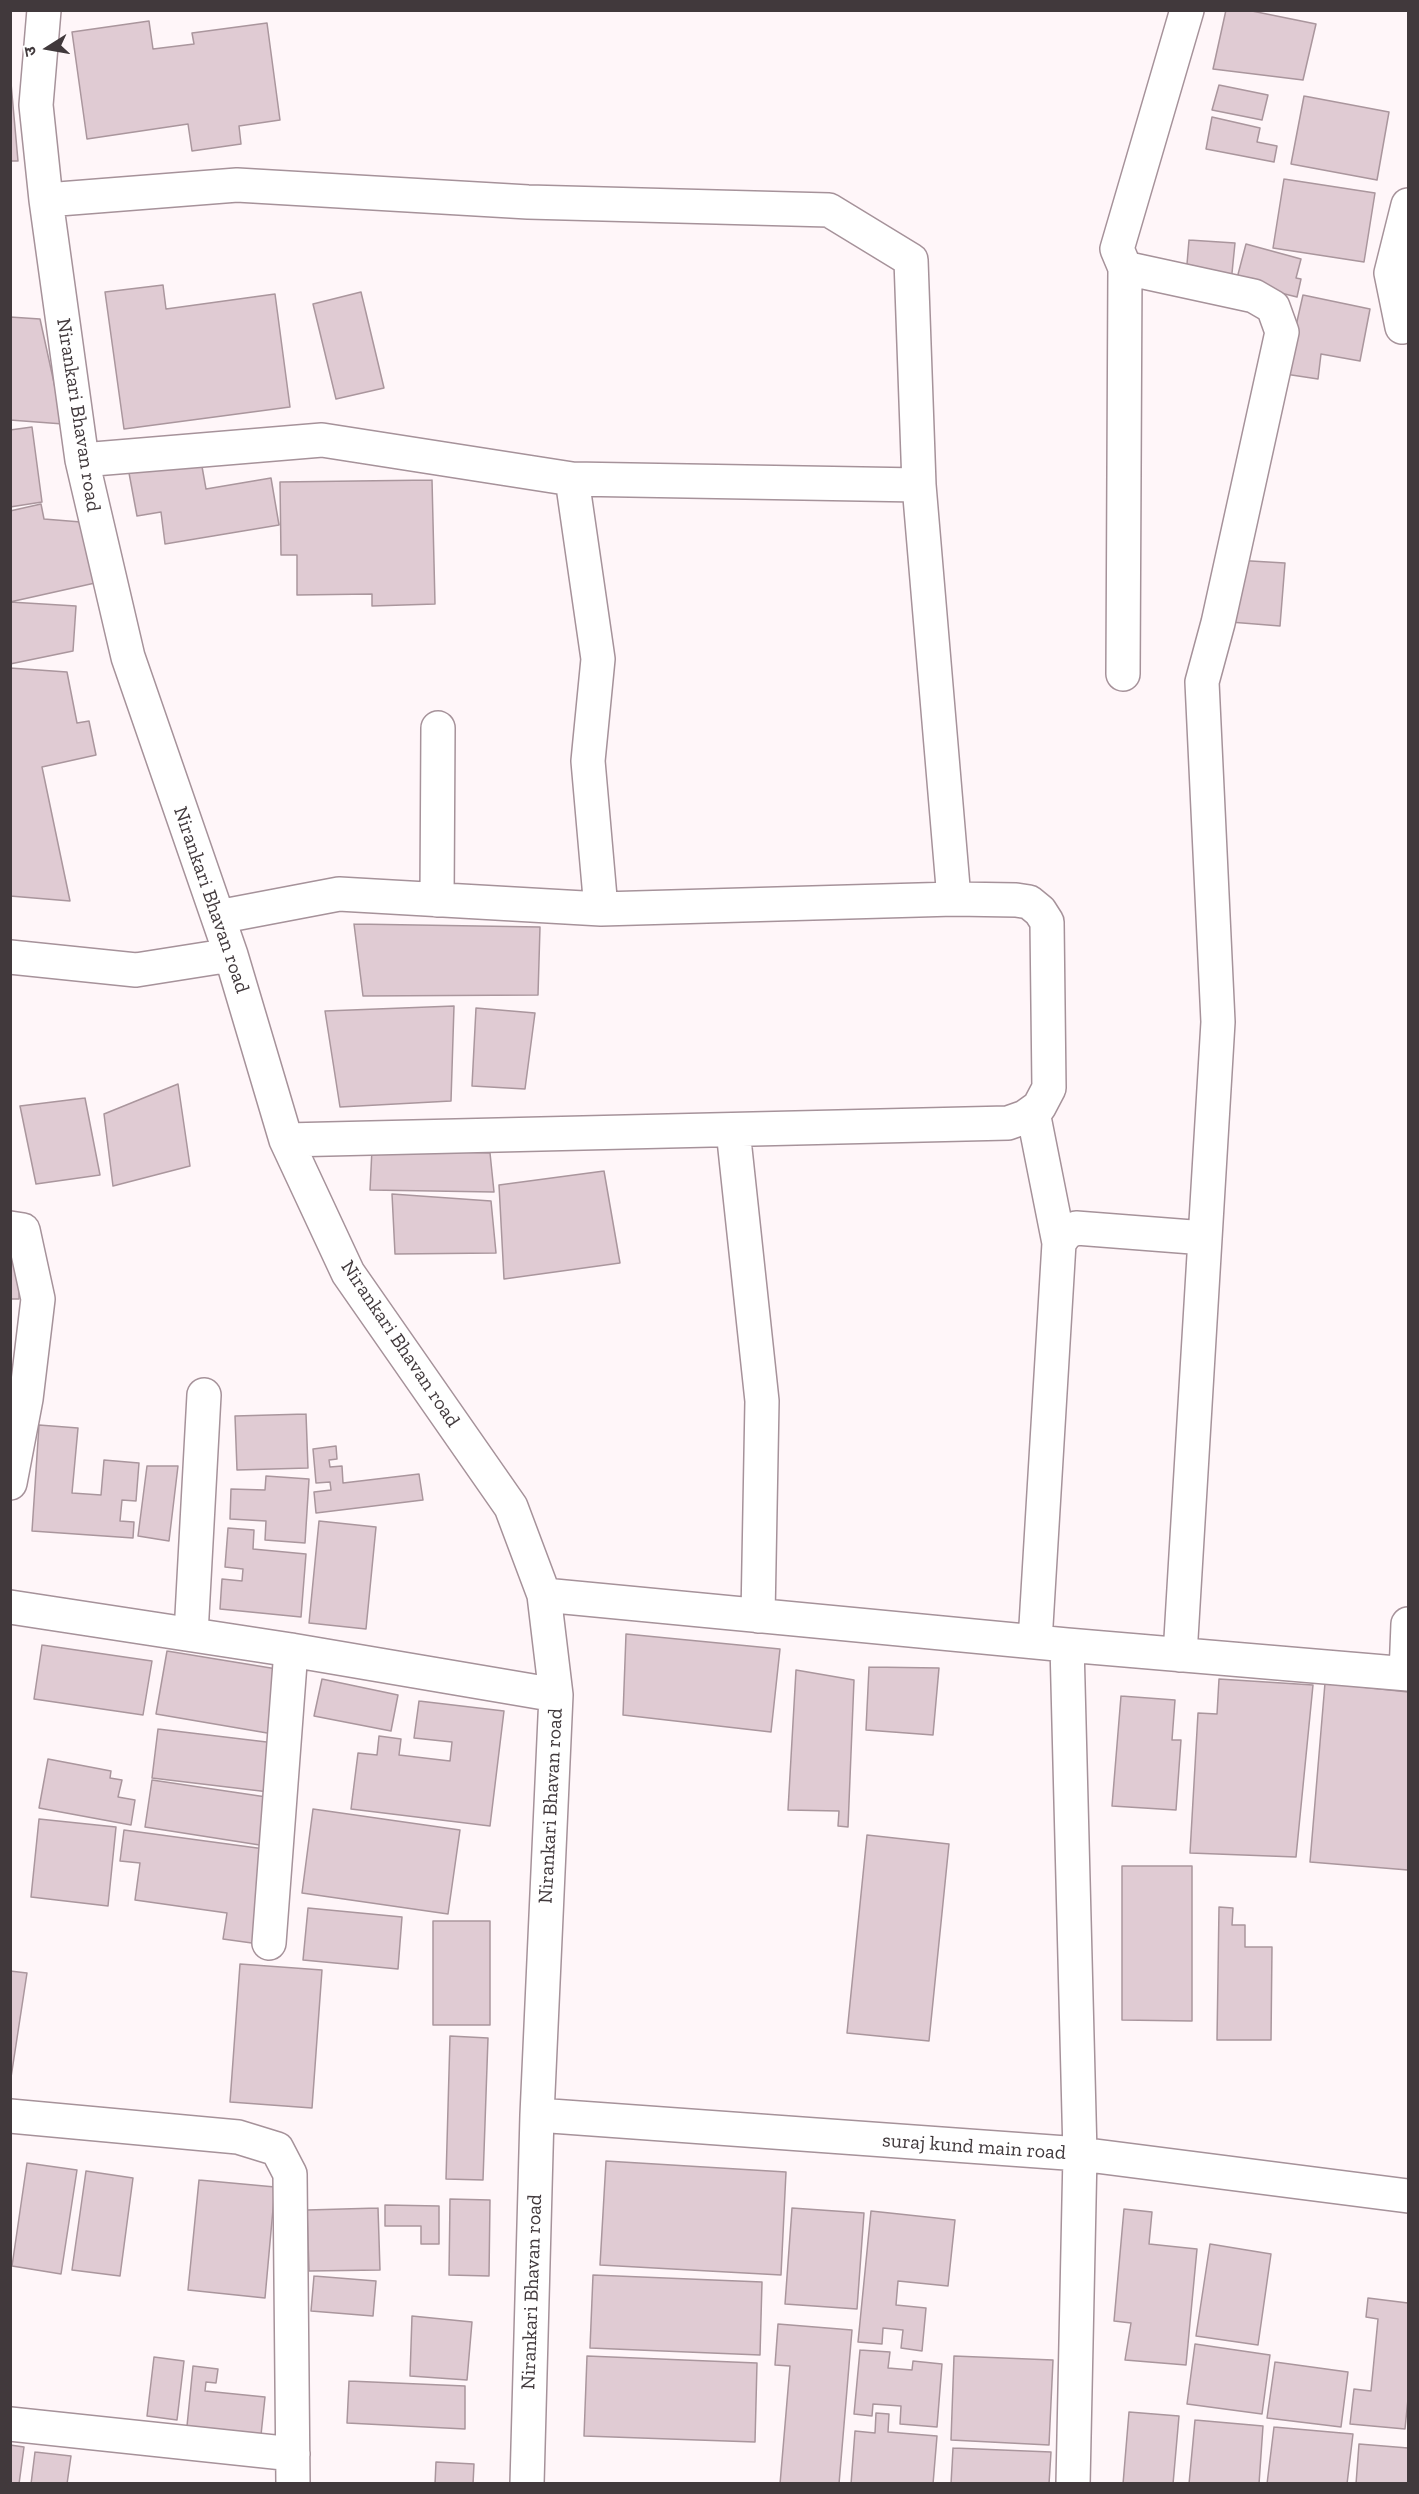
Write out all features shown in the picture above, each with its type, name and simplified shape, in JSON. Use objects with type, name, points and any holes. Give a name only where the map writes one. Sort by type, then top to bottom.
[{"type":"street","name":"Nirankari Bhavan road","points":[[44,10],[36,105],[46,200],[82,459],[128,657],[231,955],[286,1140],[348,1272],[511,1507],[544,1596],[556,1695],[537,2115],[527,2484]]},
{"type":"street","points":[[1123,674],[1125,268],[1117,249],[1187,10]]},
{"type":"street","points":[[46,200],[237,185],[528,202],[829,210],[911,260],[919,485],[954,899]]},
{"type":"street","points":[[1402,327],[1391,273],[1408,205]]},
{"type":"street","points":[[1125,268],[1254,296],[1273,307],[1282,332],[1202,682],[1218,1022],[1180,1655]]},
{"type":"street","points":[[82,459],[322,440],[572,479],[919,485]]},
{"type":"street","points":[[572,479],[598,659],[588,761],[601,909]]},
{"type":"street","points":[[437,900],[438,728]]},
{"type":"street","points":[[218,916],[339,894],[601,909],[954,899],[1029,902],[1040,911],[1047,922],[1049,1089],[1039,1107],[1033,1112],[1008,1123],[286,1140]]},
{"type":"street","points":[[10,957],[136,970],[231,955]]},
{"type":"street","points":[[1033,1112],[1059,1243],[1035,1642]]},
{"type":"street","points":[[733,1130],[762,1401],[758,1616]]},
{"type":"street","points":[[10,1228],[23,1230],[38,1299],[26,1399],[10,1483]]},
{"type":"street","points":[[1059,1243],[1066,1233],[1076,1228],[1205,1238]]},
{"type":"street","points":[[191,1634],[204,1395]]},
{"type":"street","points":[[544,1596],[1407,1674],[1408,1624]]},
{"type":"street","points":[[11,1608],[191,1634],[556,1695]]},
{"type":"street","points":[[1067,1645],[1080,2154],[1073,2484]]},
{"type":"street","points":[[269,1943],[291,1650]]},
{"type":"street","name":"suraj kund main road","points":[[537,2115],[1080,2154],[1408,2196]]},
{"type":"street","points":[[10,2116],[238,2137],[277,2149],[290,2174],[293,2469],[10,2424]]},
{"type":"building","points":[[1226,10],[1247,10],[1316,24],[1303,80],[1213,69]]},
{"type":"building","points":[[149,21],[153,49],[194,44],[192,33],[267,23],[280,120],[239,126],[241,144],[192,151],[188,124],[87,139],[72,32]]},
{"type":"building","points":[[10,72],[18,161],[10,161]]},
{"type":"building","points":[[1219,85],[1268,95],[1262,120],[1212,110]]},
{"type":"building","points":[[1304,96],[1389,112],[1377,180],[1291,164]]},
{"type":"building","points":[[1212,117],[1260,128],[1257,142],[1277,146],[1274,162],[1206,149]]},
{"type":"building","points":[[1284,179],[1375,193],[1364,262],[1273,248]]},
{"type":"building","points":[[1189,240],[1235,243],[1231,283],[1186,276]]},
{"type":"building","points":[[1246,244],[1301,259],[1296,278],[1301,279],[1297,297],[1236,282]]},
{"type":"building","points":[[163,285],[166,309],[275,294],[290,407],[124,429],[105,292]]},
{"type":"building","points":[[361,292],[384,388],[336,399],[313,304]]},
{"type":"building","points":[[1303,295],[1370,309],[1360,361],[1321,354],[1318,379],[1285,374]]},
{"type":"building","points":[[10,317],[40,319],[63,424],[10,420]]},
{"type":"building","points":[[32,427],[42,502],[10,507],[10,430]]},
{"type":"building","points":[[201,461],[206,489],[271,478],[279,525],[165,544],[161,512],[137,516],[129,473]]},
{"type":"building","points":[[432,480],[435,604],[372,606],[372,594],[297,595],[297,555],[281,555],[280,482]]},
{"type":"building","points":[[41,504],[44,519],[81,522],[95,583],[10,602],[10,511]]},
{"type":"building","points":[[1234,560],[1285,563],[1280,626],[1230,622]]},
{"type":"building","points":[[10,602],[76,606],[73,651],[10,664]]},
{"type":"building","points":[[10,668],[67,672],[77,723],[89,721],[96,755],[42,767],[70,901],[10,896]]},
{"type":"building","points":[[354,924],[540,927],[538,995],[363,996]]},
{"type":"building","points":[[454,1006],[451,1101],[340,1107],[325,1011]]},
{"type":"building","points":[[476,1008],[535,1013],[525,1089],[472,1086]]},
{"type":"building","points":[[178,1084],[190,1166],[113,1186],[104,1114]]},
{"type":"building","points":[[85,1098],[100,1175],[36,1184],[20,1106]]},
{"type":"building","points":[[372,1149],[490,1153],[494,1192],[370,1190]]},
{"type":"building","points":[[604,1171],[620,1263],[504,1279],[499,1185]]},
{"type":"building","points":[[392,1194],[491,1201],[496,1253],[395,1254]]},
{"type":"building","points":[[10,1231],[21,1231],[19,1299],[10,1299]]},
{"type":"building","points":[[306,1414],[308,1468],[237,1470],[235,1416]]},
{"type":"building","points":[[39,1425],[78,1428],[72,1493],[101,1495],[104,1460],[139,1463],[136,1501],[122,1500],[120,1521],[134,1522],[133,1538],[32,1531]]},
{"type":"building","points":[[336,1446],[337,1459],[329,1460],[330,1467],[342,1466],[343,1483],[419,1474],[423,1500],[316,1513],[314,1492],[331,1490],[330,1482],[316,1483],[313,1449]]},
{"type":"building","points":[[147,1466],[178,1466],[169,1541],[138,1536]]},
{"type":"building","points":[[266,1476],[309,1479],[305,1543],[265,1540],[266,1521],[230,1519],[231,1489],[265,1490]]},
{"type":"building","points":[[319,1521],[376,1527],[366,1629],[309,1623]]},
{"type":"building","points":[[228,1528],[254,1530],[253,1549],[306,1554],[301,1617],[220,1609],[222,1579],[242,1581],[243,1569],[225,1567]]},
{"type":"building","points":[[626,1634],[780,1649],[771,1732],[623,1715]]},
{"type":"building","points":[[42,1645],[152,1661],[143,1715],[34,1699]]},
{"type":"building","points":[[167,1651],[283,1670],[273,1734],[156,1714]]},
{"type":"building","points":[[869,1667],[939,1668],[933,1735],[866,1730]]},
{"type":"building","points":[[796,1670],[854,1680],[848,1827],[838,1826],[839,1811],[788,1810]]},
{"type":"building","points":[[322,1679],[398,1695],[391,1731],[314,1716]]},
{"type":"building","points":[[1219,1679],[1313,1685],[1296,1857],[1190,1853],[1198,1713],[1217,1714]]},
{"type":"building","points":[[1325,1683],[1408,1692],[1408,1870],[1310,1862]]},
{"type":"building","points":[[1121,1696],[1175,1700],[1172,1740],[1181,1740],[1176,1810],[1112,1806]]},
{"type":"building","points":[[419,1701],[504,1711],[490,1826],[351,1809],[358,1753],[377,1755],[379,1736],[401,1739],[399,1755],[450,1761],[452,1742],[414,1738]]},
{"type":"building","points":[[158,1729],[275,1743],[269,1792],[152,1778]]},
{"type":"building","points":[[48,1759],[111,1771],[110,1778],[122,1780],[118,1797],[135,1800],[131,1825],[39,1808]]},
{"type":"building","points":[[152,1780],[273,1798],[266,1846],[145,1827]]},
{"type":"building","points":[[313,1809],[460,1830],[448,1914],[302,1893]]},
{"type":"building","points":[[39,1819],[116,1827],[108,1906],[31,1897]]},
{"type":"building","points":[[124,1830],[272,1850],[259,1944],[223,1939],[227,1913],[135,1900],[140,1863],[120,1861]]},
{"type":"building","points":[[867,1835],[949,1844],[929,2041],[847,2033]]},
{"type":"building","points":[[1122,1866],[1192,1866],[1192,2021],[1122,2020]]},
{"type":"building","points":[[1219,1907],[1233,1908],[1232,1925],[1245,1925],[1245,1947],[1272,1947],[1271,2040],[1217,2040]]},
{"type":"building","points":[[308,1908],[402,1917],[398,1969],[303,1960]]},
{"type":"building","points":[[433,1921],[490,1921],[490,2025],[433,2025]]},
{"type":"building","points":[[240,1964],[322,1970],[312,2108],[230,2102]]},
{"type":"building","points":[[10,1971],[27,1973],[10,2084]]},
{"type":"building","points":[[450,2036],[488,2038],[483,2180],[446,2179]]},
{"type":"building","points":[[606,2161],[786,2172],[781,2275],[600,2265]]},
{"type":"building","points":[[27,2163],[77,2170],[61,2274],[12,2266]]},
{"type":"building","points":[[86,2171],[133,2178],[120,2276],[72,2270]]},
{"type":"building","points":[[199,2180],[275,2187],[265,2298],[188,2290]]},
{"type":"building","points":[[450,2199],[490,2200],[489,2276],[449,2275]]},
{"type":"building","points":[[385,2205],[439,2206],[439,2244],[421,2244],[421,2226],[385,2226]]},
{"type":"building","points":[[378,2208],[380,2270],[309,2271],[307,2210]]},
{"type":"building","points":[[792,2208],[864,2213],[857,2309],[785,2304]]},
{"type":"building","points":[[1124,2209],[1152,2212],[1149,2244],[1197,2249],[1186,2365],[1125,2360],[1131,2323],[1114,2321]]},
{"type":"building","points":[[871,2211],[955,2220],[948,2286],[898,2281],[896,2305],[926,2308],[922,2351],[901,2348],[903,2330],[883,2328],[882,2344],[858,2342]]},
{"type":"building","points":[[1210,2244],[1271,2254],[1258,2345],[1196,2336]]},
{"type":"building","points":[[593,2275],[762,2282],[760,2355],[590,2348]]},
{"type":"building","points":[[314,2276],[376,2281],[373,2316],[311,2311]]},
{"type":"building","points":[[1368,2298],[1408,2303],[1408,2399],[1405,2429],[1350,2424],[1354,2389],[1371,2391],[1378,2319],[1366,2317]]},
{"type":"building","points":[[412,2316],[472,2322],[467,2380],[410,2376]]},
{"type":"building","points":[[778,2324],[852,2330],[839,2484],[780,2484],[790,2366],[775,2365]]},
{"type":"building","points":[[1195,2344],[1270,2355],[1262,2414],[1187,2404]]},
{"type":"building","points":[[860,2350],[890,2352],[888,2368],[912,2370],[913,2361],[942,2364],[937,2427],[900,2424],[901,2406],[873,2404],[872,2416],[854,2414]]},
{"type":"building","points":[[587,2356],[757,2363],[755,2442],[584,2436]]},
{"type":"building","points":[[954,2356],[1053,2360],[1049,2445],[951,2440]]},
{"type":"building","points":[[154,2357],[184,2361],[177,2420],[147,2416]]},
{"type":"building","points":[[1275,2362],[1348,2372],[1341,2427],[1267,2418]]},
{"type":"building","points":[[193,2366],[218,2369],[216,2383],[206,2382],[205,2391],[265,2397],[261,2435],[187,2426]]},
{"type":"building","points":[[349,2381],[465,2386],[465,2429],[347,2423]]},
{"type":"building","points":[[1129,2412],[1179,2416],[1173,2484],[1123,2484]]},
{"type":"building","points":[[876,2413],[889,2414],[888,2432],[937,2436],[933,2484],[851,2484],[855,2431],[875,2433]]},
{"type":"building","points":[[1195,2420],[1263,2426],[1259,2484],[1189,2484]]},
{"type":"building","points":[[1274,2427],[1353,2434],[1347,2484],[1267,2484]]},
{"type":"building","points":[[1359,2444],[1408,2448],[1408,2484],[1356,2484]]},
{"type":"building","points":[[10,2445],[24,2447],[19,2484],[10,2484]]},
{"type":"building","points":[[953,2448],[1051,2452],[1049,2484],[951,2484]]},
{"type":"building","points":[[35,2452],[71,2456],[67,2484],[31,2484]]},
{"type":"building","points":[[436,2462],[474,2464],[473,2484],[435,2484]]}]
